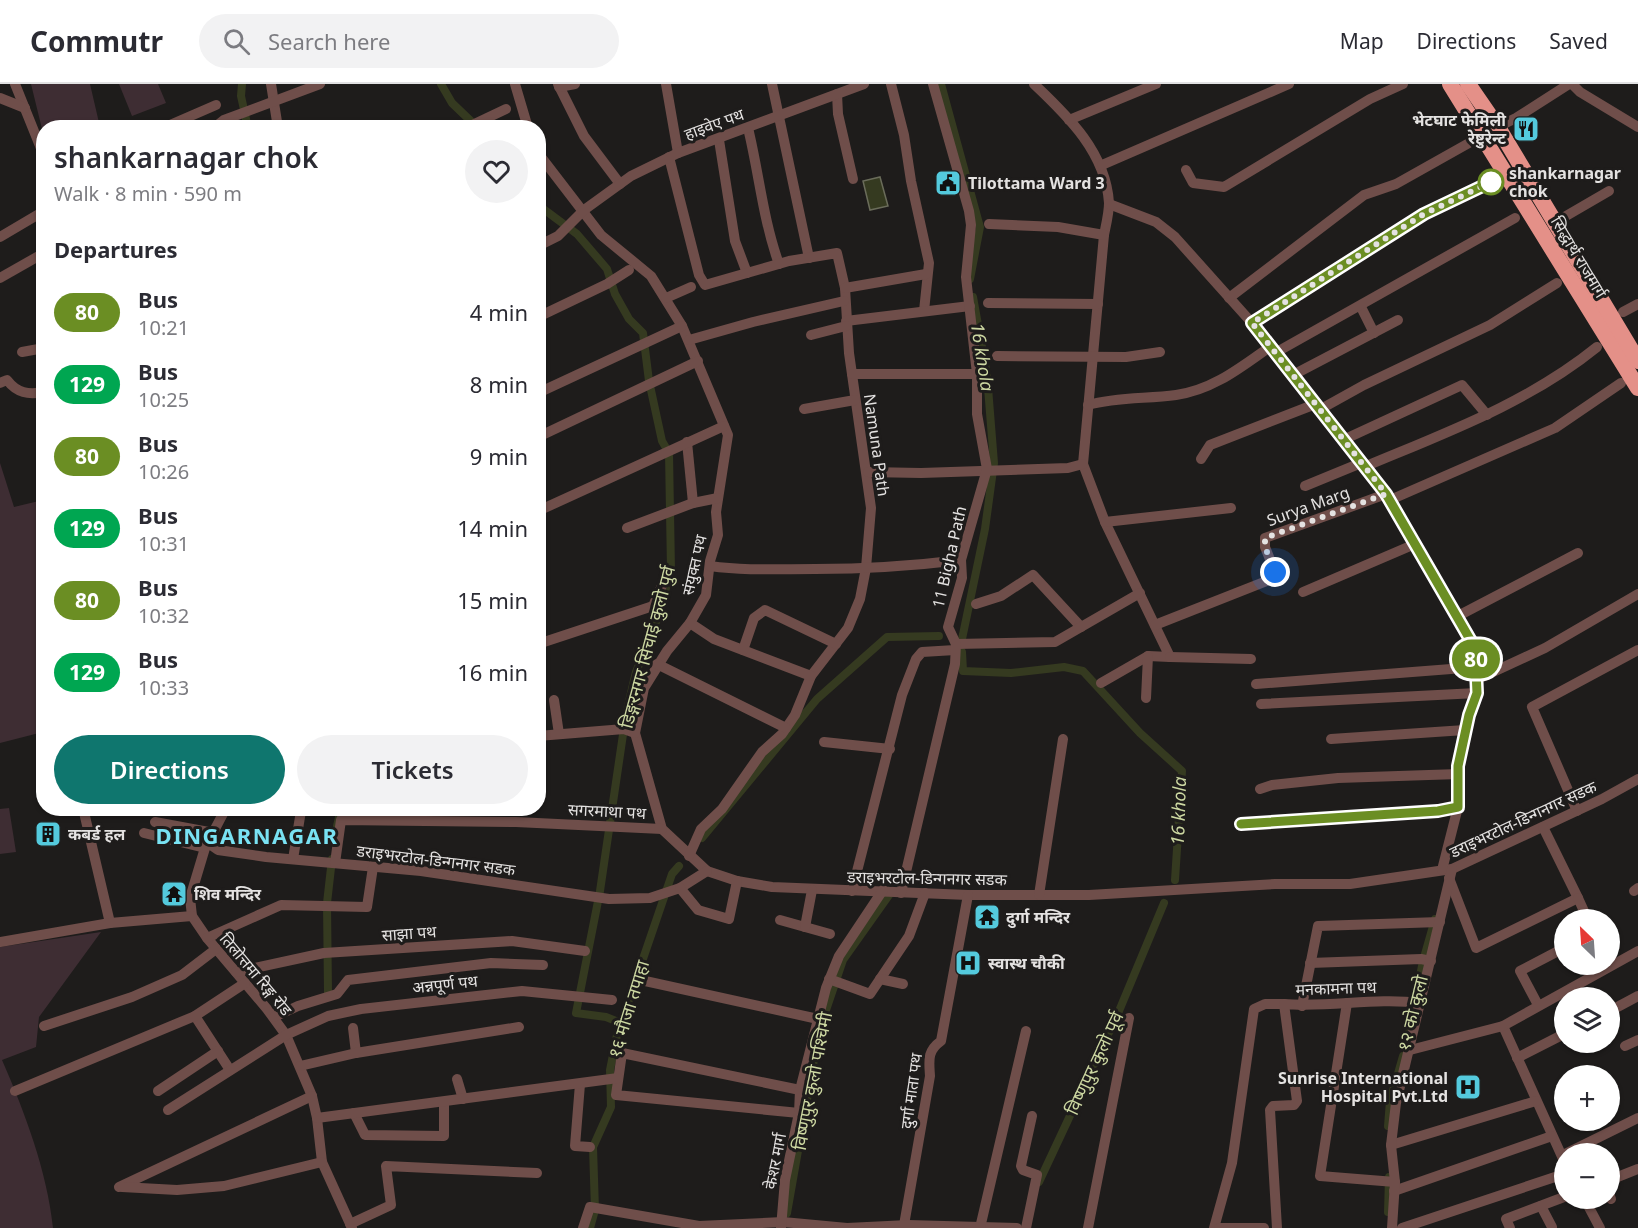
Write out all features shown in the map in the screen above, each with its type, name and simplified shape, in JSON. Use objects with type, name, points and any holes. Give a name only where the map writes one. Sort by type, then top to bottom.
[{"type":"highway","name":"सिद्धार्थ राजमार्ग","points":[[1450,84],[1488,131],[1638,361]]},
{"type":"highway","name":"सिद्धार्थ राजमार्ग","points":[[1468,84],[1488,131],[1638,388]]},
{"type":"street","points":[[15,84],[36,136]]},
{"type":"street","points":[[271,84],[277,120]]},
{"type":"street","points":[[178,120],[214,101],[227,119],[320,84]]},
{"type":"street","points":[[515,84],[526,120]]},
{"type":"street","points":[[575,84],[559,86],[584,136],[620,184]]},
{"type":"street","points":[[666,84],[674,155]]},
{"type":"street","points":[[772,84],[781,115],[795,200],[809,258]]},
{"type":"street","points":[[891,84],[904,135],[911,181],[929,263],[926,274],[924,311]]},
{"type":"street","name":"11 Bigha Path","points":[[901,892],[955,664],[955,647],[948,627],[962,578],[961,560],[990,469],[977,414],[976,374],[966,277],[971,225],[969,211],[933,84]]},
{"type":"street","points":[[1069,120],[1156,84]]},
{"type":"street","points":[[1102,165],[1289,84]]},
{"type":"street","points":[[1186,170],[1193,183],[1224,187],[1370,99],[1403,84]]},
{"type":"street","points":[[1229,297],[1364,195],[1396,184],[1488,131],[1516,118],[1570,84],[1638,127]]},
{"type":"street","name":"हाइवेए पथ","points":[[546,241],[567,227],[584,210],[620,184],[674,155],[719,140],[858,85]]},
{"type":"street","points":[[1041,86],[1102,165],[1109,204],[1104,235],[1083,464],[1105,522],[1170,657]]},
{"type":"street","points":[[837,94],[838,114],[853,179]]},
{"type":"street","points":[[0,98],[25,108]]},
{"type":"street","points":[[483,120],[506,109]]},
{"type":"street","points":[[748,128],[759,172],[770,241],[779,264]]},
{"type":"street","points":[[719,140],[735,241],[747,273]]},
{"type":"street","name":"Namuna Path","points":[[674,155],[699,275],[705,285],[779,264],[837,254],[845,288],[846,324],[855,400],[868,472],[871,508],[866,568],[860,598],[848,628],[811,676],[795,715],[786,728],[762,752],[722,808],[709,820],[689,856]]},
{"type":"street","points":[[546,163],[601,235],[651,276],[682,326],[546,389]]},
{"type":"street","points":[[1252,323],[1424,214],[1491,182]]},
{"type":"street","points":[[1566,216],[1609,191]]},
{"type":"street","points":[[1109,204],[1156,222],[1175,237],[1252,323],[1388,497],[1475,648],[1478,667],[1477,693],[1465,730],[1459,774],[1458,807],[1447,872],[1416,1003],[1410,1050],[1401,1074],[1391,1145],[1395,1185],[1392,1228]]},
{"type":"street","points":[[0,237],[36,216]]},
{"type":"street","points":[[1088,405],[1106,400],[1175,395],[1206,388],[1273,350],[1361,307],[1405,279],[1515,218]]},
{"type":"street","points":[[989,224],[1058,227],[1104,235]]},
{"type":"street","points":[[0,278],[36,258]]},
{"type":"street","points":[[546,313],[611,282],[629,270]]},
{"type":"street","points":[[845,288],[926,274]]},
{"type":"street","points":[[1201,459],[1210,445],[1316,407],[1364,385],[1490,325],[1557,283]]},
{"type":"street","points":[[666,298],[691,287]]},
{"type":"street","points":[[689,340],[753,322],[844,302]]},
{"type":"street","points":[[987,303],[1098,304]]},
{"type":"street","points":[[1623,312],[1638,304]]},
{"type":"street","points":[[811,335],[846,324],[970,306]]},
{"type":"street","points":[[1361,307],[1374,333]]},
{"type":"street","points":[[1293,375],[1398,320]]},
{"type":"street","name":"संयुक्त पथ","points":[[682,326],[728,435],[716,512],[718,535],[706,595],[690,623],[657,664],[644,688],[631,732],[662,829],[706,871]]},
{"type":"street","points":[[1305,486],[1502,410],[1562,375],[1597,347]]},
{"type":"street","points":[[22,352],[36,349]]},
{"type":"street","points":[[997,356],[1094,357],[1160,352]]},
{"type":"street","points":[[546,432],[698,361]]},
{"type":"street","points":[[852,374],[976,374]]},
{"type":"street","points":[[2,379],[15,390],[28,394],[36,393]]},
{"type":"street","name":"Surya Marg","points":[[1155,625],[1272,579],[1275,572],[1265,547],[1265,538],[1388,497],[1555,428],[1621,383]]},
{"type":"street","points":[[1343,440],[1462,385],[1487,415]]},
{"type":"street","points":[[804,409],[855,400]]},
{"type":"street","points":[[546,507],[724,426]]},
{"type":"street","points":[[685,443],[693,502]]},
{"type":"street","points":[[868,472],[921,473],[1068,468],[1083,464]]},
{"type":"street","points":[[627,528],[693,502],[718,498]]},
{"type":"street","points":[[1105,522],[1231,508]]},
{"type":"street","points":[[1303,592],[1415,544]]},
{"type":"street","points":[[1456,617],[1578,554]]},
{"type":"street","points":[[710,566],[752,570],[909,567],[961,560]]},
{"type":"street","points":[[546,641],[653,606],[667,574]]},
{"type":"street","points":[[976,604],[1001,596],[1033,575],[1080,627]]},
{"type":"street","points":[[852,891],[903,695],[915,659],[922,652],[955,647],[1045,645],[1055,642],[1140,593]]},
{"type":"street","points":[[1478,679],[1545,648],[1638,594]]},
{"type":"street","points":[[743,650],[754,618],[765,610],[836,644]]},
{"type":"street","points":[[690,623],[714,639],[811,676]]},
{"type":"street","points":[[1576,811],[1532,706],[1638,650]]},
{"type":"street","points":[[1146,698],[1148,657]]},
{"type":"street","points":[[1101,683],[1148,657],[1251,659]]},
{"type":"street","points":[[657,664],[786,728]]},
{"type":"street","points":[[1257,684],[1478,667]]},
{"type":"street","points":[[1261,704],[1477,693]]},
{"type":"street","points":[[554,700],[559,734]]},
{"type":"street","points":[[1331,739],[1465,730]]},
{"type":"street","points":[[546,735],[631,732]]},
{"type":"street","points":[[1039,895],[1064,739]]},
{"type":"street","points":[[824,742],[890,749]]},
{"type":"street","points":[[1260,789],[1272,785],[1338,778],[1459,774]]},
{"type":"street","name":"डराइभरटोल-डिन्गनगर सडक","points":[[144,833],[218,850],[373,867],[609,899],[650,898],[680,888],[706,871],[737,881],[812,890],[1039,895],[1135,894],[1275,884],[1350,884],[1447,872],[1544,827],[1638,779]]},
{"type":"street","points":[[1241,824],[1438,811],[1458,807]]},
{"type":"street","points":[[85,816],[110,923]]},
{"type":"street","points":[[0,942],[110,923],[192,916],[190,898],[206,846],[220,816]]},
{"type":"street","points":[[293,859],[300,816]]},
{"type":"street","name":"सगरमाथा पथ","points":[[332,863],[341,820],[516,822],[662,829]]},
{"type":"street","points":[[155,822],[214,833]]},
{"type":"street","points":[[1544,827],[1583,909]]},
{"type":"street","points":[[207,938],[280,905],[367,907],[373,867]]},
{"type":"street","points":[[1447,872],[1476,948],[1578,898]]},
{"type":"street","points":[[680,888],[698,910],[729,919],[737,881]]},
{"type":"street","points":[[805,927],[812,890]]},
{"type":"street","name":"केशर मार्ग","points":[[782,1225],[781,1208],[799,1113],[800,1090],[818,1019],[834,982],[838,956],[883,890]]},
{"type":"street","points":[[834,982],[870,994],[909,936],[925,893]]},
{"type":"street","name":"दुर्गा माता पथ","points":[[899,1226],[930,1076],[928,1056],[933,1047],[941,1041],[968,894]]},
{"type":"street","name":"तिलोत्तमा रिङ्ग रोड","points":[[192,916],[207,938],[274,1017],[285,1035],[312,1096],[318,1118],[322,1162],[351,1226]]},
{"type":"street","points":[[780,920],[830,934]]},
{"type":"street","points":[[1302,1006],[1318,926],[1436,922]]},
{"type":"street","name":"साझा पथ","points":[[236,972],[327,953],[512,941],[585,951]]},
{"type":"street","points":[[44,1026],[132,997],[182,975],[216,949]]},
{"type":"street","points":[[1410,1050],[1503,1026],[1638,951]]},
{"type":"street","points":[[1538,1005],[1520,971],[1554,953]]},
{"type":"street","points":[[1310,963],[1426,960]]},
{"type":"street","points":[[274,1017],[298,1006],[338,994],[348,980],[491,963],[543,965]]},
{"type":"street","points":[[636,979],[818,1019]]},
{"type":"street","points":[[880,979],[903,984]]},
{"type":"street","points":[[15,1091],[195,1016],[245,983]]},
{"type":"street","name":"अन्नपूर्ण पथ","points":[[168,1110],[285,1035],[328,1016],[361,1009],[522,991],[612,1000]]},
{"type":"street","points":[[1620,1006],[1638,996]]},
{"type":"street","points":[[1347,1003],[1320,1176],[1373,1180],[1395,1185],[1552,1136]]},
{"type":"street","name":"मनकामना पथ","points":[[1277,1228],[1270,1110],[1273,1106],[1294,1104],[1297,1101],[1284,1004],[1302,1006],[1347,1003],[1416,1003]]},
{"type":"street","points":[[1214,1228],[1232,1163],[1254,1009],[1265,1004],[1284,1004]]},
{"type":"street","points":[[195,1016],[230,1070]]},
{"type":"street","points":[[1088,1228],[1129,1018]]},
{"type":"street","points":[[1503,1026],[1556,1143]]},
{"type":"street","points":[[300,1066],[356,1053],[519,1027]]},
{"type":"street","points":[[353,1029],[356,1053]]},
{"type":"street","points":[[980,1227],[1026,1031]]},
{"type":"street","points":[[1517,1058],[1554,1039]]},
{"type":"street","points":[[1625,1046],[1638,1040]]},
{"type":"street","points":[[158,1091],[218,1051]]},
{"type":"street","points":[[799,1113],[616,1095],[611,1079],[622,1053],[800,1090]]},
{"type":"street","points":[[457,1079],[463,1099]]},
{"type":"street","points":[[318,1118],[611,1079]]},
{"type":"street","points":[[580,1084],[575,1146],[590,1147]]},
{"type":"street","points":[[312,1096],[119,1187],[177,1190],[224,1186],[322,1162]]},
{"type":"street","points":[[1391,1145],[1536,1101]]},
{"type":"street","points":[[354,1113],[365,1135],[444,1136],[444,1102]]},
{"type":"street","points":[[1026,1228],[1037,1175],[1023,1170],[1021,1166],[1032,1116]]},
{"type":"street","points":[[1589,1143],[1638,1118]]},
{"type":"street","points":[[351,1226],[391,1205],[386,1166],[537,1173]]},
{"type":"street","points":[[1620,1175],[1638,1169]]},
{"type":"street","points":[[1402,1228],[1554,1177]]},
{"type":"street","points":[[1510,1228],[1506,1219],[1554,1201]]},
{"type":"street","points":[[1541,1206],[1552,1227]]},
{"type":"street","points":[[583,1228],[594,1208],[699,1227],[782,1225],[847,1228],[899,1226],[1017,1228]]},
{"type":"street","points":[[1590,1209],[1600,1228]]},
{"type":"street","points":[[1219,1228],[1264,1228]]},
{"type":"shaded area","points":[[31,84],[90,84],[98,120],[40,120]]},
{"type":"shaded area","points":[[119,84],[158,84],[166,103],[132,116]]},
{"type":"shaded area","points":[[880,177],[888,206],[870,210],[863,181]]},
{"type":"shaded area","points":[[0,463],[14,507],[36,502],[36,734],[0,743]]},
{"type":"shaded area","points":[[9,808],[16,852],[0,854],[0,809]]},
{"type":"shaded area","points":[[101,932],[39,1017],[36,1047],[2,1060],[34,1142],[46,1185],[53,1228],[0,1228],[0,947]]},
{"type":"waterway","points":[[242,84],[241,96],[246,120]]},
{"type":"waterway","name":"डिङ्गरनगर सिंचाई कुलो पुर्व","points":[[441,84],[452,103],[470,120]]},
{"type":"waterway","name":"16 khola","points":[[941,84],[980,227],[970,279]]},
{"type":"waterway","name":"डिङ्गरनगर सिंचाई कुलो पुर्व","points":[[546,211],[577,234],[607,269],[615,294],[629,319],[643,333],[649,381],[662,441],[669,453],[671,570],[658,617],[636,672],[626,714],[600,891],[576,1013],[606,1017],[621,1023]]},
{"type":"waterway","name":"16 khola","points":[[962,639],[985,529],[994,463],[987,375],[973,297]]},
{"type":"waterway","name":"16 khola","points":[[702,838],[817,699],[887,637],[939,636]]},
{"type":"waterway","name":"16 khola","points":[[962,652],[963,671],[1011,673],[1064,667],[1083,671],[1140,733],[1182,771],[1175,880]]},
{"type":"waterway","points":[[337,826],[339,816]]},
{"type":"waterway","points":[[328,993],[327,903],[332,859]]},
{"type":"waterway","name":"१६ मौजा तपाहा","points":[[590,1228],[595,1210],[593,1147],[611,1107],[610,1070],[617,1035],[672,874],[679,866]]},
{"type":"waterway","name":"विष्णुपुर कुलो पश्चिमी","points":[[822,1022],[843,960],[892,891]]},
{"type":"waterway","name":"विष्णुपुर कुलो पूर्व","points":[[1039,1182],[1119,1011],[1164,903]]},
{"type":"waterway","name":"१२ को कुलो","points":[[1408,1035],[1423,961],[1435,919]]},
{"type":"waterway","name":"विष्णुपुर कुलो पश्चिमी","points":[[787,1213],[817,1043]]},
{"type":"waterway","name":"१२ को कुलो","points":[[1388,1126],[1390,1101],[1403,1056]]},
{"type":"waterway","name":"१२ को कुलो","points":[[1388,1212],[1389,1177]]},
{"type":"bus line","name":"80","points":[[1241,824],[1438,811],[1458,807],[1458,766],[1469,715],[1477,693],[1478,667],[1475,648],[1386,494],[1320,410],[1313,405],[1308,394],[1252,323],[1424,214],[1491,182]]},
{"type":"place","name":"भेटघाट फेमिली रेष्टुरेन्ट","points":[[1526,129]]},
{"type":"place","name":"shankarnagar chok","points":[[1491,182]]},
{"type":"place","name":"Tilottama Ward 3","points":[[948,183]]},
{"type":"place","name":"कबर्ड हल","points":[[48,834]]},
{"type":"place","name":"शिव मन्दिर","points":[[174,894]]},
{"type":"place","name":"दुर्गा मन्दिर","points":[[987,917]]},
{"type":"place","name":"स्वास्थ चौकी","points":[[968,963]]},
{"type":"place","name":"Sunrise International Hospital Pvt.Ltd","points":[[1468,1087]]},
{"type":"district","name":"DINGARNAGAR","points":[[247,835]]},
{"type":"route","points":[[1275,572],[1265,547],[1265,538],[1386,494],[1320,410],[1313,405],[1308,394],[1252,323],[1424,214],[1491,182]]}]
